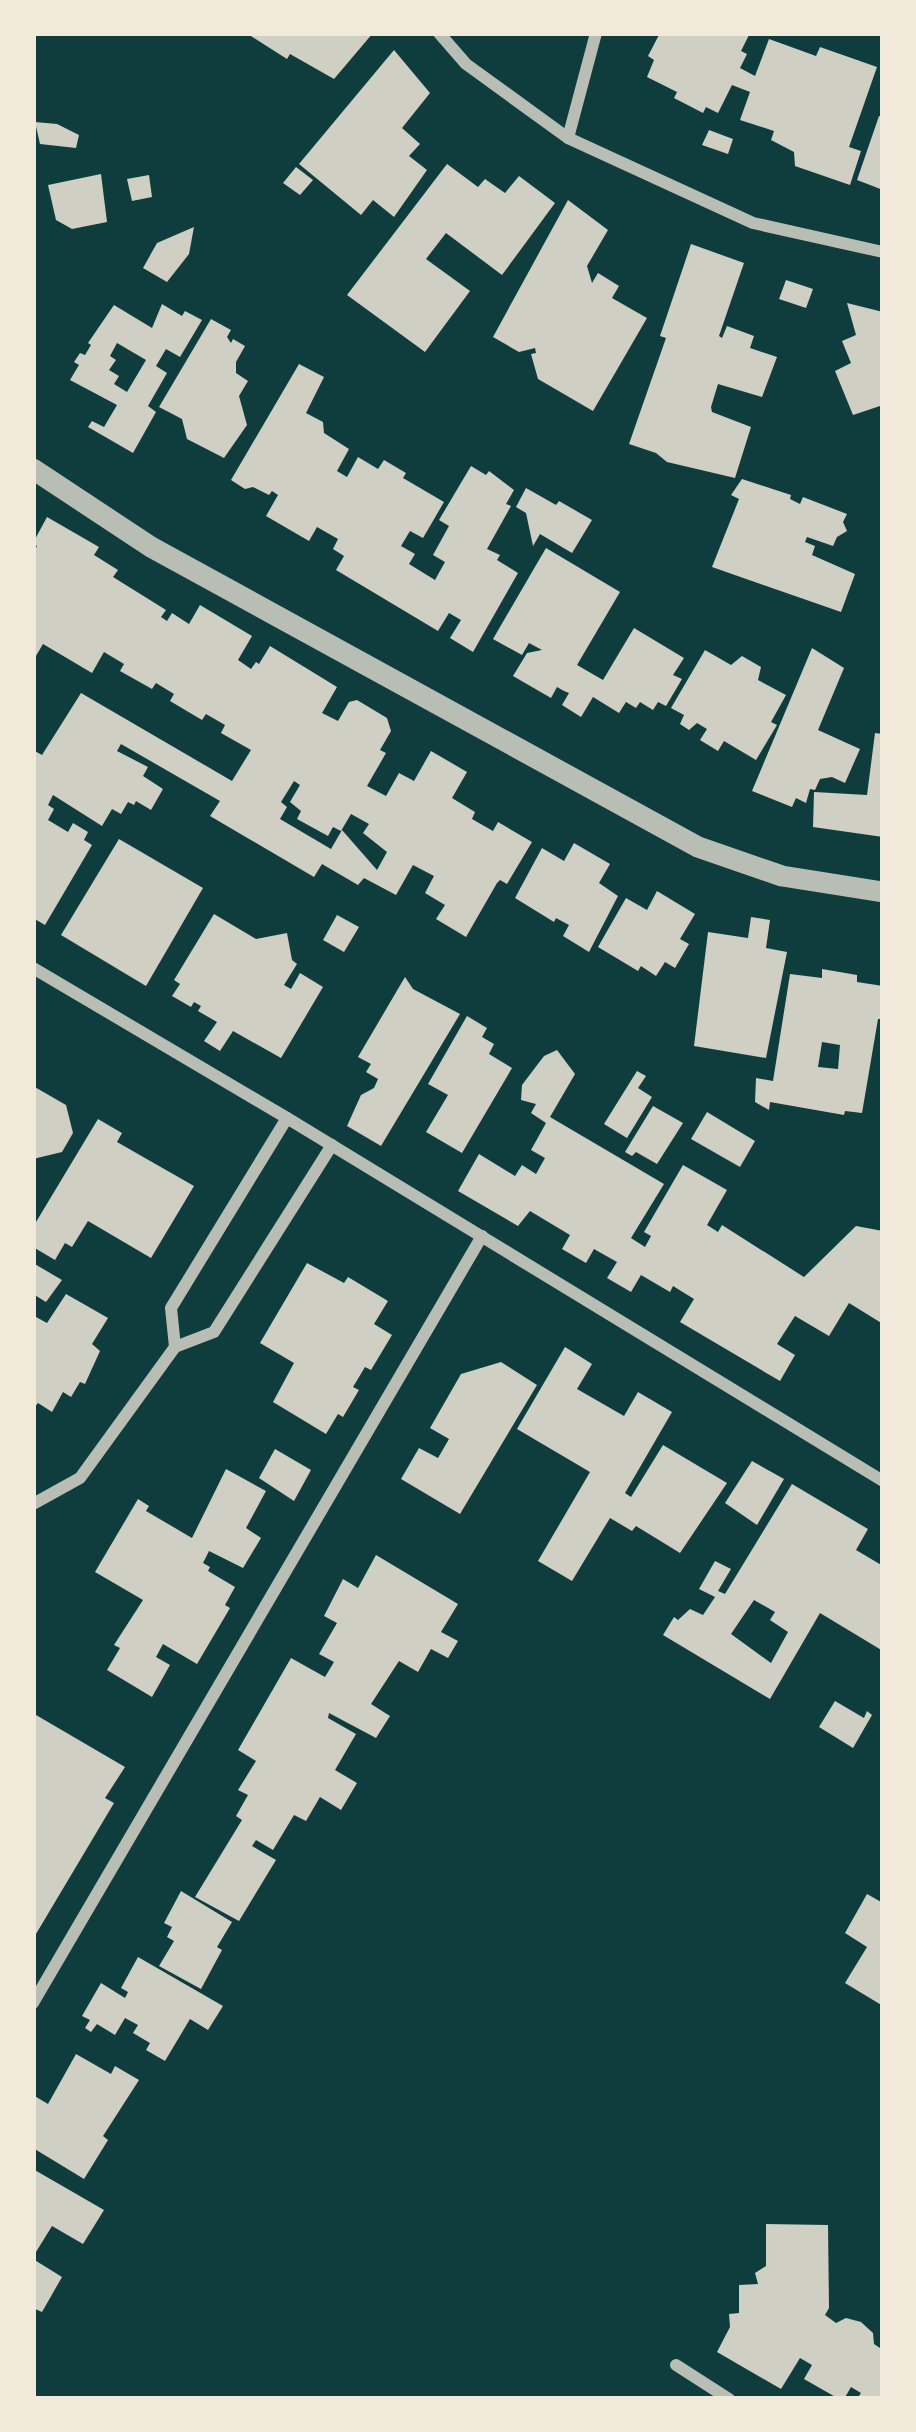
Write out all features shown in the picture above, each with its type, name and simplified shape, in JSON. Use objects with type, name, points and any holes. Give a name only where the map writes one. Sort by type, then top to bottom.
[{"type":"street","points":[[439,33],[466,64],[568,138],[753,223],[883,252]]},
{"type":"street","points":[[568,138],[596,33]]},
{"type":"street","points":[[33,470],[151,547],[698,847],[782,876],[883,892]]},
{"type":"street","points":[[33,968],[883,1481]]},
{"type":"street","points":[[175,1347],[171,1308],[287,1118]]},
{"type":"street","points":[[33,1504],[80,1478],[175,1347],[214,1332],[332,1145]]},
{"type":"street","points":[[33,2003],[482,1236]]},
{"type":"street","points":[[676,2365],[729,2399]]},
{"type":"building","points":[[246,33],[373,33],[334,79],[290,54],[287,59]]},
{"type":"building","points":[[660,33],[750,33],[741,51],[747,54],[740,68],[755,76],[769,39],[816,56],[820,47],[877,67],[849,147],[861,151],[850,185],[795,166],[794,152],[771,140],[774,131],[740,120],[750,92],[732,85],[718,113],[706,107],[703,113],[674,98],[677,92],[647,77],[654,60],[648,56]]},
{"type":"building","points":[[394,50],[430,93],[402,128],[420,144],[409,156],[427,170],[394,217],[373,200],[361,215],[299,164]]},
{"type":"building","points":[[879,116],[883,117],[883,190],[857,180]]},
{"type":"building","points":[[35,122],[57,124],[79,135],[76,148],[40,144]]},
{"type":"building","points":[[709,130],[733,139],[728,154],[702,145]]},
{"type":"building","points":[[447,164],[478,187],[485,179],[505,193],[519,176],[555,203],[502,275],[446,233],[426,259],[470,291],[425,352],[347,295]]},
{"type":"building","points":[[296,167],[313,180],[300,195],[283,183]]},
{"type":"building","points":[[101,174],[107,222],[72,229],[56,220],[48,185]]},
{"type":"building","points":[[149,175],[152,197],[132,201],[127,179]]},
{"type":"building","points":[[568,200],[608,230],[587,266],[592,283],[598,273],[619,286],[612,298],[647,318],[593,411],[538,379],[531,354],[536,353],[535,348],[519,352],[493,337]]},
{"type":"building","points":[[194,227],[189,254],[167,282],[143,268],[157,243]]},
{"type":"building","points":[[691,244],[744,263],[719,336],[727,326],[754,336],[750,348],[777,357],[762,397],[718,384],[712,412],[751,427],[735,478],[667,462],[629,444],[666,338],[660,336]]},
{"type":"building","points":[[786,280],[813,289],[806,308],[779,299]]},
{"type":"building","points":[[847,303],[883,312],[883,405],[853,415],[835,371],[851,363],[842,341],[856,335]]},
{"type":"building","points":[[162,304],[182,316],[185,311],[202,320],[180,357],[166,349],[156,366],[167,373],[148,406],[156,412],[133,453],[88,427],[92,421],[104,427],[117,405],[70,380],[79,365],[74,362],[80,353],[85,355],[114,305],[152,328]],"holes":[[[117,343],[146,360],[127,392],[114,384],[119,376],[109,370],[116,360],[110,356]]]},
{"type":"building","points":[[211,319],[231,330],[227,337],[231,343],[233,339],[245,346],[236,373],[248,381],[239,396],[247,425],[224,458],[187,439],[182,419],[159,407]]},
{"type":"building","points":[[299,364],[324,377],[306,413],[323,422],[324,433],[349,449],[337,471],[347,477],[358,457],[378,469],[384,460],[406,473],[403,478],[444,502],[423,538],[410,531],[401,546],[415,554],[409,564],[435,580],[445,562],[433,555],[449,526],[439,520],[471,466],[486,475],[489,471],[514,490],[506,504],[511,506],[487,549],[518,573],[473,652],[450,638],[461,620],[449,613],[438,631],[336,570],[344,556],[333,549],[338,539],[317,527],[309,541],[266,516],[278,495],[245,489],[231,480]]},
{"type":"building","points":[[742,479],[791,495],[800,504],[803,497],[847,514],[843,522],[847,531],[833,546],[807,537],[805,542],[815,546],[812,555],[855,574],[841,612],[712,567],[739,499],[731,495]]},
{"type":"building","points":[[526,488],[592,520],[572,553],[540,534],[533,546],[526,513],[516,507]]},
{"type":"building","points":[[47,517],[99,547],[94,555],[118,570],[113,577],[166,610],[161,617],[167,621],[172,613],[189,624],[200,605],[252,636],[238,660],[251,669],[270,646],[337,687],[322,713],[338,721],[349,702],[357,700],[387,718],[391,731],[380,750],[386,753],[367,786],[386,796],[399,773],[414,781],[431,751],[467,772],[452,798],[475,812],[472,819],[493,831],[498,822],[532,842],[507,884],[497,883],[466,937],[436,919],[445,905],[425,893],[434,876],[413,865],[396,895],[364,878],[358,885],[322,864],[314,877],[210,816],[220,801],[121,744],[117,751],[148,767],[143,776],[163,789],[151,810],[128,802],[121,814],[112,809],[102,826],[53,795],[48,805],[54,809],[48,820],[68,832],[73,823],[88,832],[84,840],[92,845],[45,925],[33,918],[33,750],[42,755],[81,693],[232,781],[251,750],[221,733],[225,725],[206,714],[202,720],[170,701],[174,694],[156,683],[152,689],[120,671],[124,664],[104,652],[92,673],[43,644],[33,661],[33,554],[37,546],[33,543]],"holes":[[[294,781],[300,785],[290,802],[301,811],[297,819],[328,836],[333,827],[341,831],[351,814],[369,824],[363,833],[387,852],[377,870],[342,830],[331,849],[280,819],[287,807],[281,802]]]},
{"type":"building","points":[[546,548],[620,592],[577,665],[603,680],[634,628],[684,658],[673,675],[682,679],[666,706],[658,702],[653,710],[640,702],[636,708],[626,702],[619,713],[593,697],[581,717],[562,705],[569,693],[557,687],[551,698],[513,676],[527,653],[542,650],[529,643],[522,655],[493,639]]},
{"type":"building","points":[[812,648],[844,668],[818,730],[860,749],[845,783],[832,777],[820,779],[806,803],[796,798],[792,807],[752,791]]},
{"type":"building","points":[[705,650],[731,665],[742,656],[761,667],[758,680],[786,695],[771,722],[777,725],[756,760],[724,741],[718,751],[700,740],[707,729],[697,723],[689,730],[680,724],[684,715],[671,708]]},
{"type":"building","points":[[875,733],[883,734],[883,837],[813,827],[814,792],[867,795]]},
{"type":"building","points":[[119,839],[203,888],[146,986],[61,935]]},
{"type":"building","points":[[574,843],[610,864],[599,883],[618,896],[589,952],[563,936],[569,925],[556,918],[554,922],[515,898],[542,848],[564,861]]},
{"type":"building","points":[[657,891],[695,914],[680,939],[689,944],[675,968],[665,962],[656,976],[598,947],[626,898],[647,910]]},
{"type":"building","points":[[214,914],[256,939],[287,933],[297,964],[284,985],[291,989],[300,973],[323,987],[281,1058],[233,1031],[220,1051],[204,1041],[217,1022],[198,1011],[201,1006],[194,1002],[191,1007],[172,996],[180,984],[174,980]]},
{"type":"building","points":[[337,915],[359,927],[344,952],[323,940]]},
{"type":"building","points":[[751,917],[770,920],[766,948],[787,952],[766,1058],[694,1046],[708,932],[748,938]]},
{"type":"building","points":[[822,969],[857,975],[857,982],[883,986],[883,1019],[878,1019],[862,1113],[845,1111],[844,1115],[770,1102],[769,1110],[755,1102],[756,1078],[773,1081],[790,974],[822,978]],"holes":[[[822,1042],[840,1045],[838,1069],[818,1067]]]},
{"type":"building","points":[[405,977],[413,989],[460,1014],[381,1146],[347,1126],[361,1095],[374,1088],[378,1079],[366,1072],[371,1064],[358,1057]]},
{"type":"building","points":[[467,1016],[487,1028],[482,1037],[494,1044],[489,1054],[512,1068],[462,1153],[426,1132],[448,1095],[428,1084]]},
{"type":"building","points":[[557,1050],[575,1074],[550,1117],[664,1184],[631,1238],[645,1247],[651,1236],[644,1232],[683,1165],[727,1190],[707,1225],[718,1232],[722,1225],[804,1277],[856,1226],[883,1231],[883,1324],[849,1303],[829,1336],[795,1316],[777,1344],[795,1355],[780,1381],[680,1322],[694,1299],[673,1286],[670,1292],[641,1275],[631,1292],[607,1278],[617,1262],[594,1249],[586,1263],[562,1249],[570,1235],[530,1211],[518,1226],[458,1191],[479,1154],[515,1176],[522,1165],[536,1174],[545,1158],[531,1150],[546,1123],[531,1113],[536,1104],[521,1100],[522,1085],[544,1056]]},
{"type":"building","points":[[637,1071],[646,1076],[638,1088],[652,1097],[627,1138],[604,1124]]},
{"type":"building","points":[[33,1086],[66,1105],[73,1133],[62,1152],[33,1159]]},
{"type":"building","points":[[653,1106],[683,1123],[657,1164],[636,1152],[632,1156],[625,1152]]},
{"type":"building","points":[[707,1112],[755,1141],[740,1167],[691,1139]]},
{"type":"building","points":[[98,1119],[122,1133],[117,1142],[194,1186],[151,1258],[88,1221],[72,1247],[65,1243],[55,1260],[33,1247],[33,1227]]},
{"type":"building","points":[[33,1263],[62,1280],[46,1302],[33,1294]]},
{"type":"building","points":[[307,1263],[344,1283],[348,1277],[388,1301],[374,1324],[392,1335],[371,1370],[365,1367],[353,1387],[359,1390],[343,1417],[338,1414],[326,1434],[273,1402],[294,1363],[260,1343]]},
{"type":"building","points":[[66,1294],[108,1318],[92,1344],[100,1351],[85,1384],[80,1382],[71,1397],[63,1392],[52,1412],[38,1403],[33,1409],[33,1321],[36,1317],[47,1323]]},
{"type":"building","points":[[565,1347],[592,1364],[577,1389],[624,1416],[638,1392],[672,1412],[625,1493],[631,1497],[663,1445],[727,1483],[680,1553],[636,1526],[632,1531],[610,1518],[572,1581],[538,1561],[590,1472],[517,1429]]},
{"type":"building","points":[[501,1362],[537,1385],[460,1514],[401,1479],[419,1448],[438,1458],[449,1439],[430,1428],[461,1374]]},
{"type":"building","points":[[275,1449],[311,1470],[294,1501],[259,1478]]},
{"type":"building","points":[[752,1461],[784,1479],[757,1525],[725,1503]]},
{"type":"building","points":[[226,1469],[266,1491],[246,1528],[261,1538],[243,1568],[209,1551],[203,1563],[210,1567],[208,1571],[235,1587],[225,1605],[230,1608],[197,1664],[163,1644],[156,1657],[170,1665],[152,1697],[107,1670],[120,1648],[114,1645],[143,1600],[95,1572],[138,1499],[149,1506],[146,1511],[192,1538]]},
{"type":"building","points":[[792,1484],[868,1529],[856,1550],[883,1566],[883,1651],[820,1613],[770,1699],[663,1635],[674,1617],[678,1620],[690,1609],[703,1615],[715,1597],[699,1589],[715,1561],[731,1569],[718,1591],[725,1594]],"holes":[[[754,1600],[775,1612],[770,1620],[788,1632],[771,1663],[731,1634]]]},
{"type":"building","points":[[376,1555],[458,1604],[441,1632],[458,1641],[448,1658],[431,1649],[418,1672],[399,1661],[371,1704],[390,1716],[376,1738],[329,1713],[328,1718],[356,1734],[335,1770],[357,1783],[341,1810],[320,1797],[306,1821],[294,1815],[273,1850],[256,1840],[252,1846],[276,1860],[239,1921],[195,1897],[242,1820],[236,1816],[248,1795],[238,1790],[256,1761],[238,1750],[291,1658],[325,1677],[334,1662],[319,1654],[337,1623],[324,1616],[343,1579],[358,1588]]},
{"type":"building","points":[[835,1701],[864,1718],[867,1711],[872,1715],[853,1748],[819,1727]]},
{"type":"building","points":[[36,1715],[125,1767],[105,1798],[114,1803],[33,1939]]},
{"type":"building","points":[[181,1891],[232,1922],[201,1989],[159,1966],[174,1941],[167,1937],[172,1927],[164,1923]]},
{"type":"building","points":[[867,1894],[883,1903],[883,2006],[845,1983],[867,1947],[845,1933]]},
{"type":"building","points":[[138,1957],[223,2006],[208,2030],[190,2019],[165,2061],[146,2050],[150,2043],[133,2033],[138,2025],[125,2018],[115,2035],[97,2024],[91,2032],[85,2028],[90,2020],[82,2016],[101,1983],[125,1998],[128,1992],[121,1988]]},
{"type":"building","points":[[76,2054],[111,2074],[115,2066],[139,2080],[103,2136],[108,2140],[84,2179],[33,2148],[33,2095],[48,2104]]},
{"type":"building","points":[[33,2169],[104,2210],[83,2244],[52,2226],[33,2250]]},
{"type":"building","points":[[766,2224],[828,2225],[829,2308],[825,2315],[836,2323],[846,2318],[861,2322],[873,2333],[874,2344],[883,2350],[883,2399],[857,2399],[861,2393],[851,2387],[839,2399],[804,2379],[812,2365],[800,2358],[781,2389],[717,2352],[730,2327],[729,2314],[739,2313],[739,2285],[758,2284],[755,2273],[766,2266]]},
{"type":"building","points":[[33,2259],[62,2277],[42,2312],[33,2308]]}]
